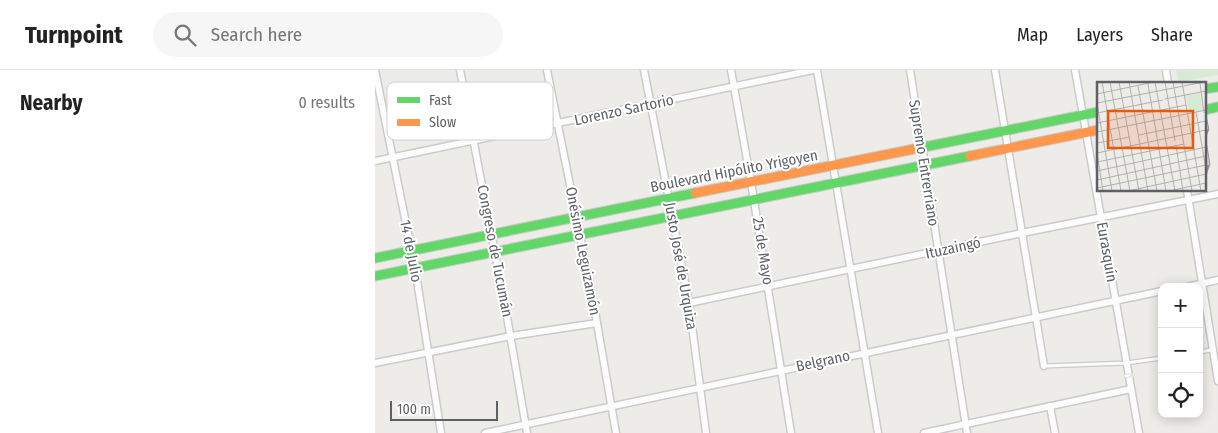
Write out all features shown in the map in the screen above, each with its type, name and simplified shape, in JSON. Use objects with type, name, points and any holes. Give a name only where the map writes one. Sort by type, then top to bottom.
[{"type":"main road","points":[[1205,90],[1218,87]]},
{"type":"main road","points":[[1205,110],[1218,107]]},
{"type":"main road","name":"Boulevard Hipólito Yrigoyen","points":[[375,258],[669,197],[1097,112]]},
{"type":"main road","points":[[375,276],[754,201],[1097,130]]},
{"type":"street","name":"14 de Julio","points":[[375,70],[387,128]]},
{"type":"street","name":"Justo José de Urquiza","points":[[644,70],[689,303],[706,433]]},
{"type":"street","name":"25 de Mayo","points":[[731,70],[769,287],[791,433]]},
{"type":"street","name":"Lorenzo Sartorio","points":[[553,125],[815,70]]},
{"type":"street","points":[[815,70],[878,433]]},
{"type":"street","name":"Supremo Entrerriano","points":[[910,70],[967,433]]},
{"type":"street","points":[[995,70],[1044,366]]},
{"type":"street","name":"Eurasquín","points":[[1075,70],[1139,433]]},
{"type":"street","name":"Onésimo Leguizamón","points":[[553,99],[597,322],[616,433]]},
{"type":"street","name":"14 de Julio","points":[[389,140],[415,268],[441,433]]},
{"type":"street","name":"Lorenzo Sartorio","points":[[375,161],[479,140]]},
{"type":"street","name":"Congreso de Tucumán","points":[[474,141],[511,336],[527,433]]},
{"type":"street","points":[[1187,191],[1202,283]]},
{"type":"street","name":"Ituzaingó","points":[[689,303],[1218,194]]},
{"type":"street","points":[[1203,284],[1218,280]]},
{"type":"street","points":[[1203,291],[1218,381]]},
{"type":"street","name":"Belgrano","points":[[485,433],[865,352],[1158,293]]},
{"type":"street","points":[[375,363],[429,354],[511,336],[597,322]]},
{"type":"street","points":[[924,433],[1131,389]]},
{"type":"street","points":[[1051,406],[1055,433]]},
{"type":"lane","points":[[1203,351],[1212,350]]},
{"type":"lane","points":[[1044,366],[1126,363],[1158,359]]},
{"type":"green space","points":[[1176,70],[1218,70],[1218,75],[1179,82]]},
{"type":"building","points":[[1205,111],[1209,130],[1205,130]]},
{"type":"building","points":[[1205,141],[1206,141],[1210,165],[1205,166]]},
{"type":"railway","points":[[1125,376],[1133,375]]},
{"type":"traffic: fast","points":[[1205,89],[1218,87]]},
{"type":"traffic: fast","points":[[1205,110],[1218,107]]},
{"type":"traffic: fast","points":[[919,148],[1097,112]]},
{"type":"traffic: fast","points":[[375,276],[970,156]]},
{"type":"traffic: fast","points":[[375,258],[695,193]]},
{"type":"traffic: slow","points":[[970,156],[1097,130]]},
{"type":"traffic: slow","points":[[695,193],[919,148]]}]
